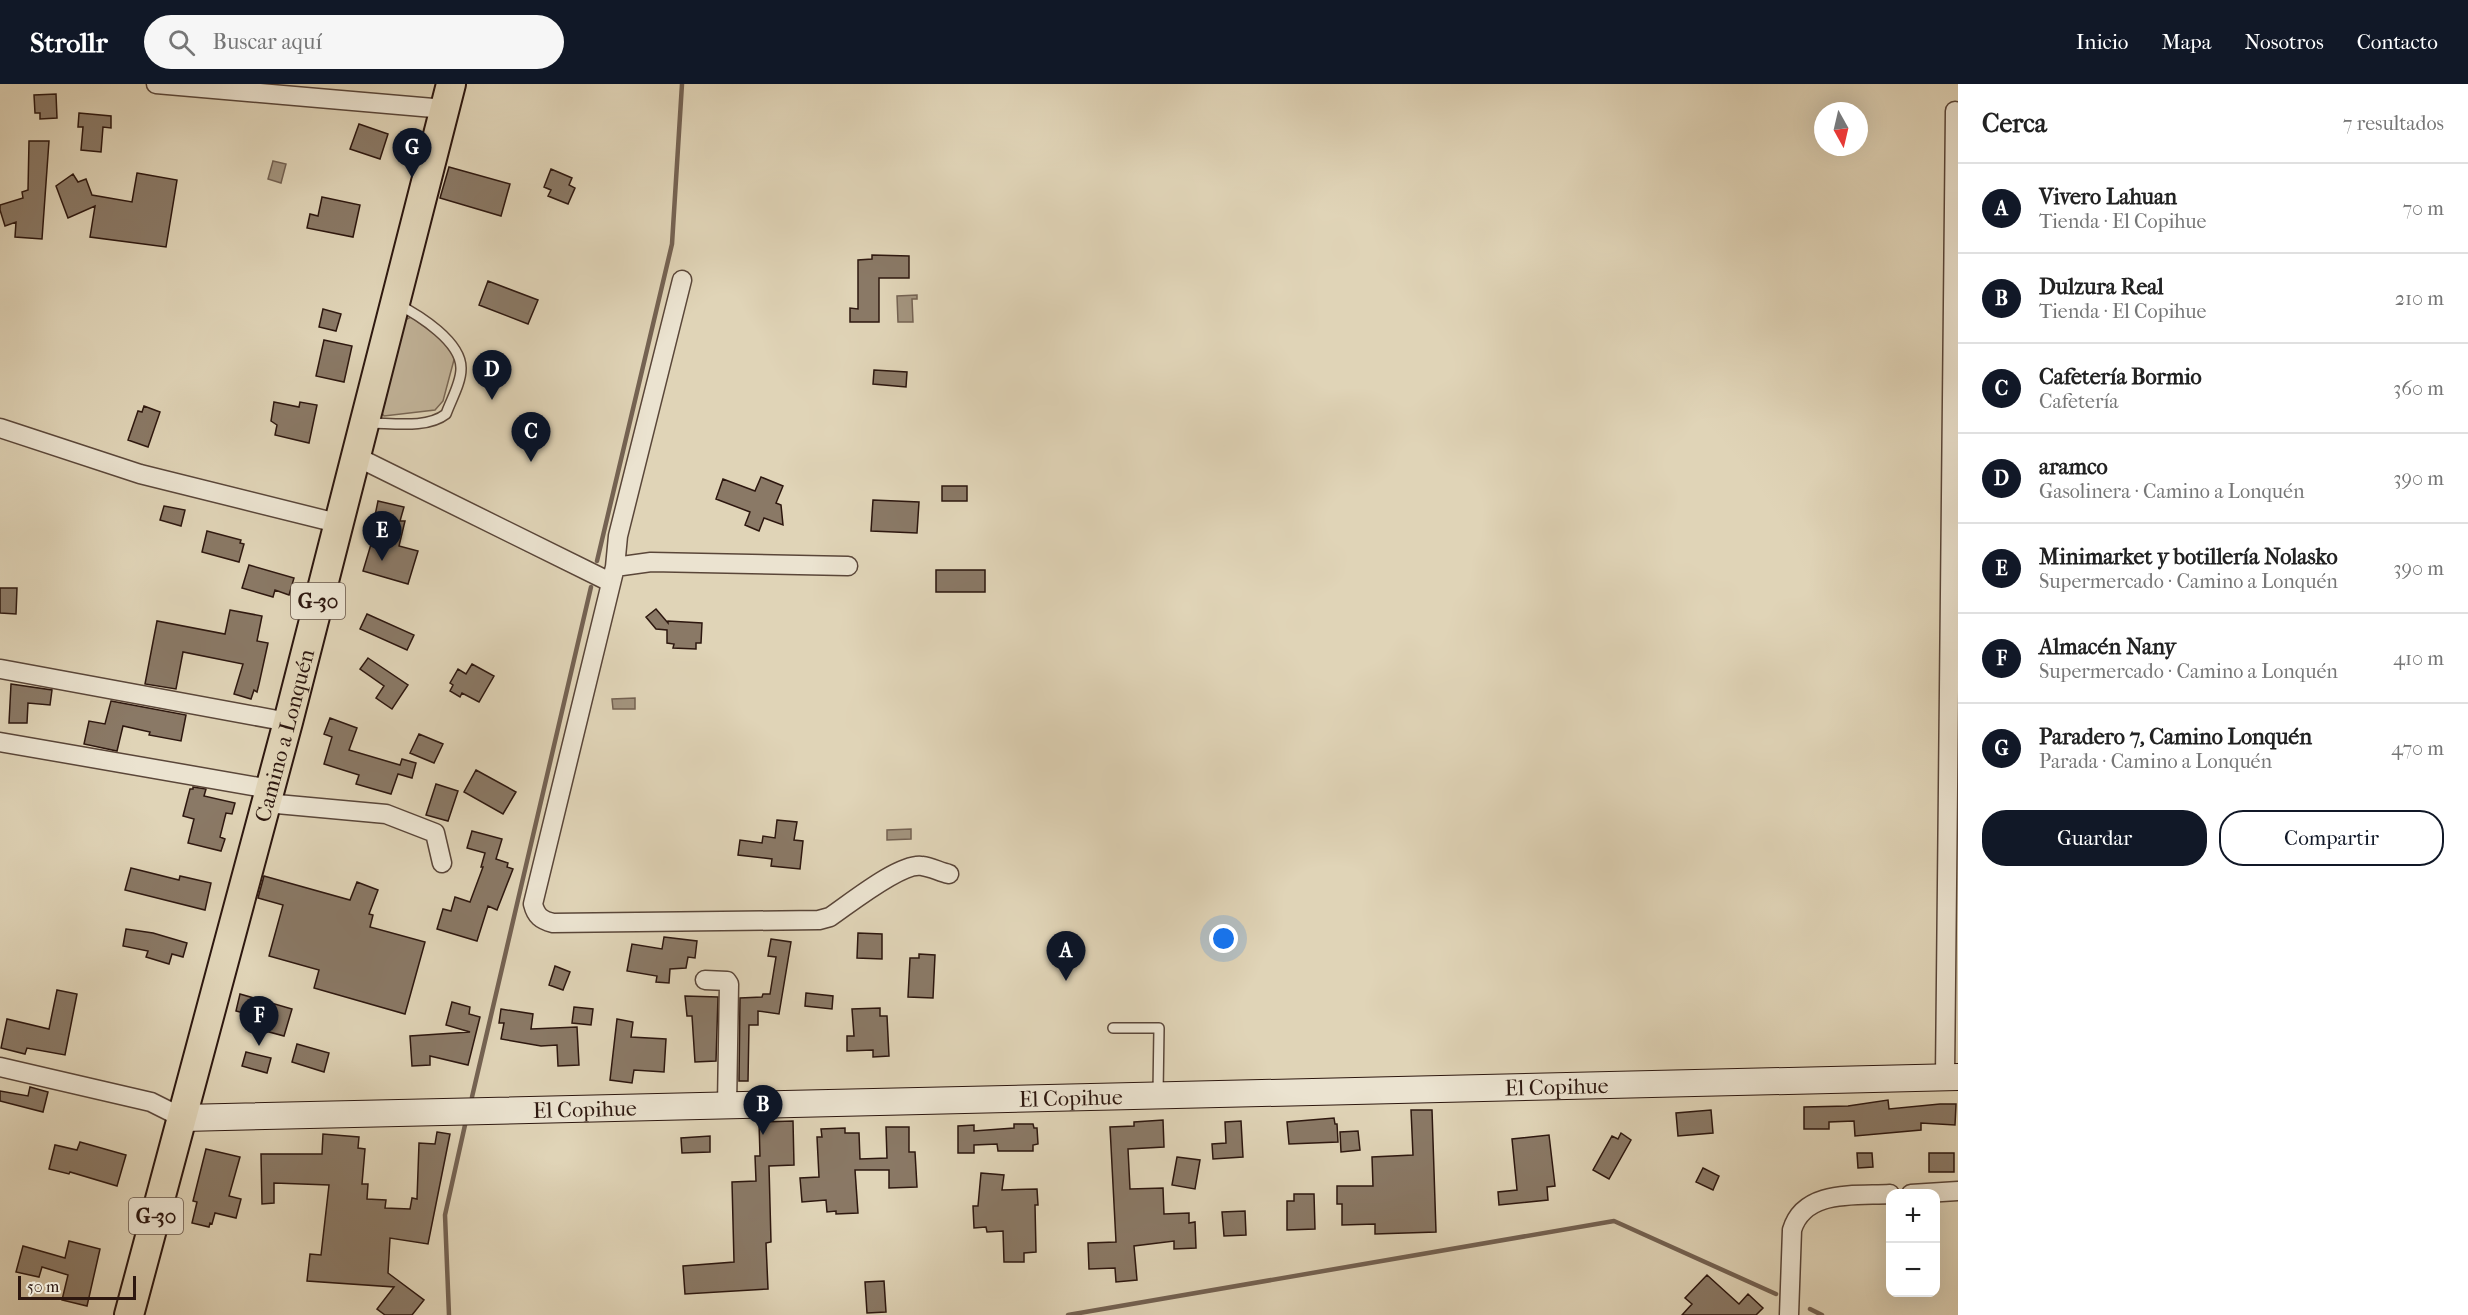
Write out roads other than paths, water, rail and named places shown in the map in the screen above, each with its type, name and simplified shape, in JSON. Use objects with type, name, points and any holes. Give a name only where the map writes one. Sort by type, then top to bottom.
[{"type":"main road","name":"Camino a Lonquén","points":[[129,1315],[288,722],[337,523],[448,97]]},
{"type":"main road","name":"El Copihue","points":[[183,1118],[1952,1077]]},
{"type":"street","points":[[156,84],[448,97]]},
{"type":"street","points":[[1952,1077],[1955,111]]},
{"type":"street","points":[[682,280],[618,536],[613,574],[533,904],[535,912],[542,920],[553,923],[819,920],[830,917],[893,874],[909,868],[920,865],[949,874]]},
{"type":"street","points":[[0,428],[151,477],[337,523]]},
{"type":"street","points":[[355,456],[613,574],[651,562],[848,566]]},
{"type":"street","points":[[1,669],[288,722]]},
{"type":"street","points":[[0,742],[268,796],[386,814],[435,833],[442,863]]},
{"type":"street","points":[[705,980],[727,981],[729,984],[727,1106]]},
{"type":"street","points":[[0,1067],[151,1102],[183,1118]]},
{"type":"street","points":[[1940,1192],[1958,1191]]},
{"type":"street","points":[[1789,1315],[1792,1230],[1800,1211],[1834,1197],[1886,1194]]},
{"type":"lane","points":[[363,423],[428,422],[442,417],[447,414],[461,373],[459,354],[452,342],[395,302]]},
{"type":"lane","points":[[1113,1028],[1160,1028],[1157,1095]]},
{"type":"waterway","points":[[597,561],[672,244],[682,84]]},
{"type":"waterway","points":[[472,1097],[591,587]]},
{"type":"waterway","points":[[449,1315],[445,1215],[465,1125]]},
{"type":"waterway","points":[[1068,1315],[1614,1221],[1776,1294]]},
{"type":"waterway","points":[[1810,1309],[1822,1315]]},
{"type":"place","name":"Paradero 7, Camino Lonquén","points":[[412,178]]},
{"type":"place","name":"aramco","points":[[492,400]]},
{"type":"place","name":"Cafetería Bormio","points":[[531,462]]},
{"type":"place","name":"Minimarket y botillería Nolasko","points":[[382,561]]},
{"type":"place","name":"Vivero Lahuan","points":[[1066,981]]},
{"type":"place","name":"Almacén Nany","points":[[259,1046]]},
{"type":"place","name":"Dulzura Real","points":[[763,1135]]}]
